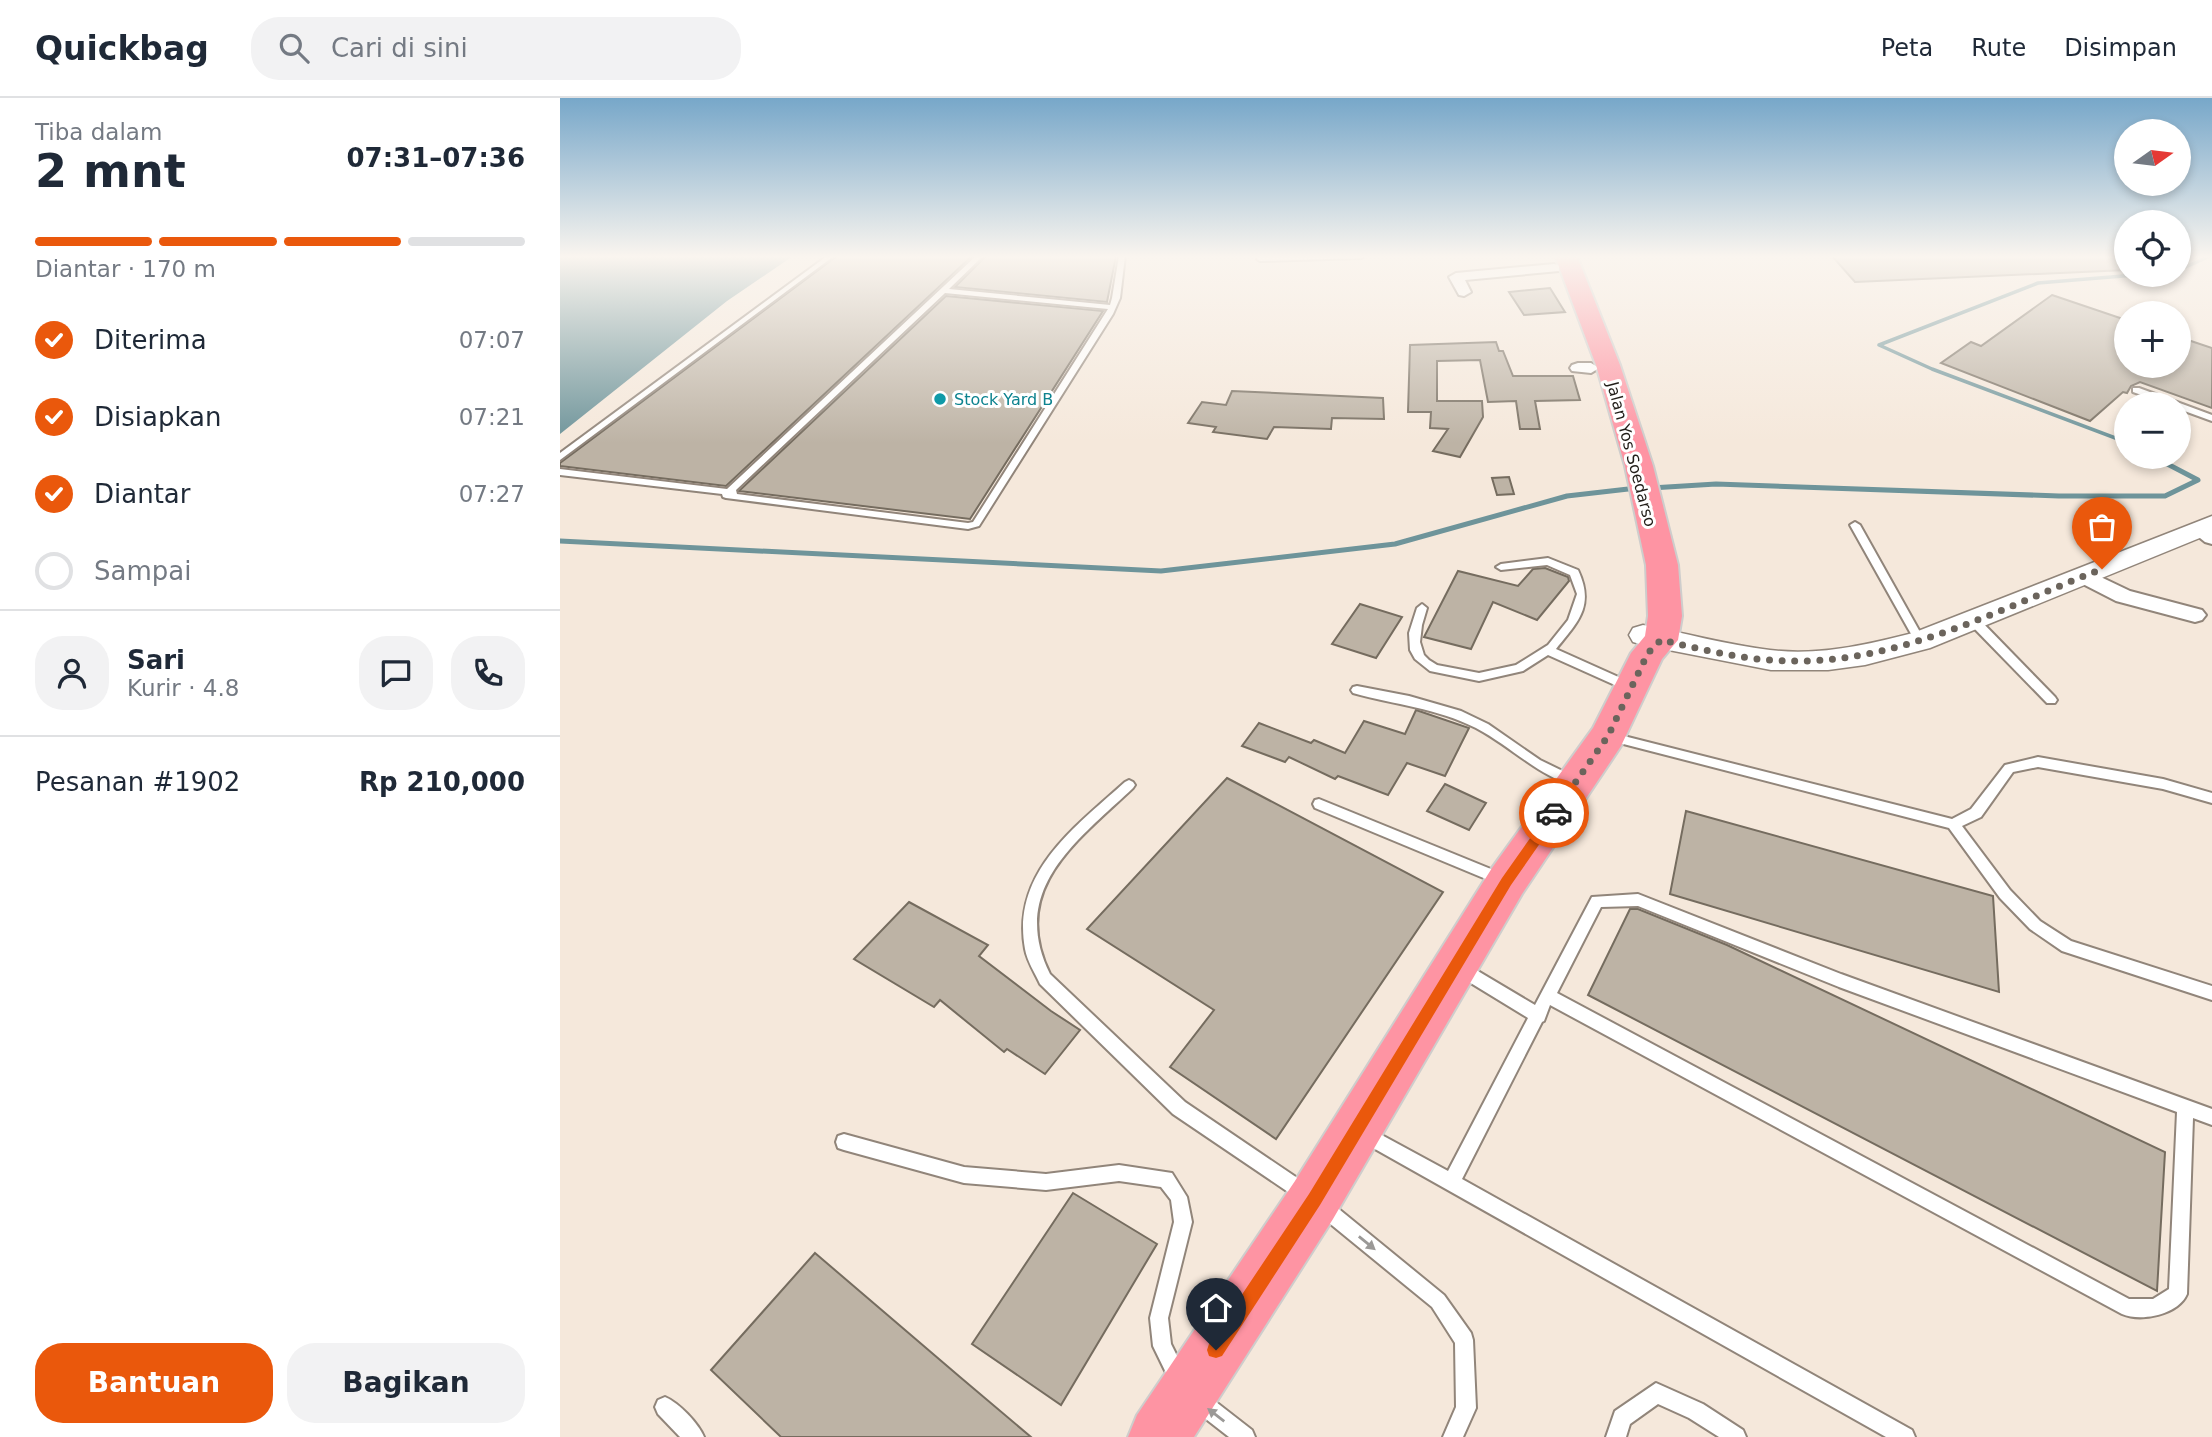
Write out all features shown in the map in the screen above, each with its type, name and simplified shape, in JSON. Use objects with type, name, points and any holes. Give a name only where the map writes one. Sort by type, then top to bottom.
[{"type":"highway","name":"Jalan Yos Soedarso","points":[[1158,1437],[1314,1200],[1507,881],[1608,736],[1646,654],[1665,593],[1662,565],[1641,519],[1630,466],[1583,318]]},
{"type":"highway","name":"Jalan Yos Soedarso","points":[[1584,322],[1585,368],[1630,466]]},
{"type":"street","points":[[1646,654],[1741,656],[1801,661],[1865,655],[1920,641],[2084,576],[2208,531]]},
{"type":"street","points":[[2084,576],[2094,583],[2139,600],[2195,615]]},
{"type":"lane","points":[[560,454],[741,318]]},
{"type":"lane","points":[[560,454],[745,318]]},
{"type":"lane","points":[[730,494],[916,318]]},
{"type":"lane","points":[[560,474],[965,521],[975,519],[1101,318]]},
{"type":"lane","points":[[2136,390],[2141,392]]},
{"type":"lane","points":[[2191,410],[2212,418]]},
{"type":"lane","points":[[1855,525],[1920,641]]},
{"type":"lane","points":[[1422,608],[1413,633],[1414,648],[1423,661],[1447,672],[1502,674],[1550,651],[1578,615],[1583,602],[1581,582],[1573,571],[1565,566],[1540,560],[1502,567]]},
{"type":"lane","points":[[1973,620],[2050,700]]},
{"type":"lane","points":[[1550,651],[1592,668],[1646,654]]},
{"type":"lane","points":[[1357,690],[1409,700],[1457,714],[1484,727],[1536,763],[1576,782]]},
{"type":"lane","points":[[1608,736],[1953,824],[2005,894],[2035,925],[2067,946],[2212,993]]},
{"type":"lane","points":[[1953,824],[1976,813],[2009,768],[2038,762],[2162,783],[2212,798]]},
{"type":"lane","points":[[1129,785],[1062,847],[1044,873],[1030,916],[1032,952],[1045,979],[1179,1108],[1314,1200],[1438,1301],[1464,1340],[1466,1408],[1453,1437]]},
{"type":"lane","points":[[1319,804],[1507,881]]},
{"type":"lane","points":[[1451,1182],[1597,901],[1638,900],[1839,980],[2212,1117]]},
{"type":"lane","points":[[1455,966],[1539,1016]]},
{"type":"lane","points":[[1549,997],[2128,1308],[2155,1308],[2178,1294],[2185,1107]]},
{"type":"lane","points":[[1357,1129],[1905,1437]]},
{"type":"lane","points":[[844,1142],[964,1175],[1046,1182],[1119,1173],[1166,1179],[1180,1197],[1183,1222],[1159,1318],[1162,1346],[1187,1393],[1245,1437]]},
{"type":"lane","points":[[1616,1437],[1622,1418],[1656,1393],[1696,1411],[1736,1437]]},
{"type":"lane","points":[[665,1407],[694,1437]]},
{"type":"water","points":[[560,318],[705,318],[560,434]]},
{"type":"building","points":[[753,318],[905,318],[726,486],[560,466],[560,463]]},
{"type":"building","name":"Stock Yard B","points":[[922,318],[1098,318],[970,519],[739,491]]},
{"type":"building","points":[[2019,318],[2114,318],[2114,378],[2191,378],[2191,341],[2212,348],[2212,408],[2191,400],[2191,392],[2168,392],[2140,382],[2131,386],[2128,392],[2114,392],[2114,400],[2090,421],[1941,363],[1971,342],[1981,346]]},
{"type":"building","points":[[1496,342],[1499,351],[1503,351],[1513,376],[1573,376],[1580,400],[1535,401],[1540,429],[1520,429],[1516,401],[1488,402],[1480,360],[1437,361],[1437,401],[1482,401],[1483,417],[1460,457],[1433,451],[1448,429],[1430,428],[1431,412],[1408,412],[1410,345]]},
{"type":"building","points":[[1232,391],[1383,398],[1384,419],[1332,418],[1331,429],[1274,427],[1267,439],[1213,432],[1216,427],[1188,423],[1202,402],[1226,405]]},
{"type":"building","points":[[1509,477],[1514,494],[1497,495],[1492,478]]},
{"type":"building","points":[[1545,568],[1568,577],[1569,581],[1537,620],[1493,602],[1471,649],[1424,637],[1458,571],[1518,586],[1533,569]]},
{"type":"building","points":[[1360,604],[1402,617],[1376,658],[1332,644]]},
{"type":"building","points":[[1416,710],[1469,728],[1445,776],[1407,763],[1388,795],[1338,776],[1335,779],[1289,757],[1285,762],[1242,746],[1259,723],[1345,753],[1364,721],[1405,734]]},
{"type":"building","points":[[1227,778],[1443,892],[1276,1139],[1170,1067],[1214,1010],[1087,929]]},
{"type":"building","points":[[1445,784],[1486,803],[1469,830],[1427,811]]},
{"type":"building","points":[[1686,811],[1993,896],[1999,992],[1670,894]]},
{"type":"building","points":[[909,902],[988,945],[979,956],[1080,1030],[1045,1074],[1007,1049],[1004,1052],[940,1000],[934,1007],[854,959]]},
{"type":"building","points":[[1630,909],[1638,909],[1727,945],[2165,1152],[2157,1291],[1588,995]]},
{"type":"building","points":[[1073,1193],[1157,1244],[1061,1405],[972,1344]]},
{"type":"building","points":[[815,1253],[1031,1437],[781,1437],[711,1370]]},
{"type":"waterway","points":[[1947,318],[1879,345],[1932,369],[2114,437]]},
{"type":"waterway","points":[[1651,488],[1716,484],[2059,496],[2165,496],[2198,480],[2177,469]]},
{"type":"waterway","points":[[560,541],[1161,571],[1395,544],[1567,496],[1637,488]]},
{"type":"way so far","points":[[1554,813],[1608,736],[1648,653],[1661,640],[1771,660],[1828,660],[1865,655],[1920,641],[2102,569]]},
{"type":"place","name":"Stock Yard B","points":[[940,399]]},
{"type":"route","points":[[1216,1350],[1314,1200],[1507,881],[1554,813]]}]
